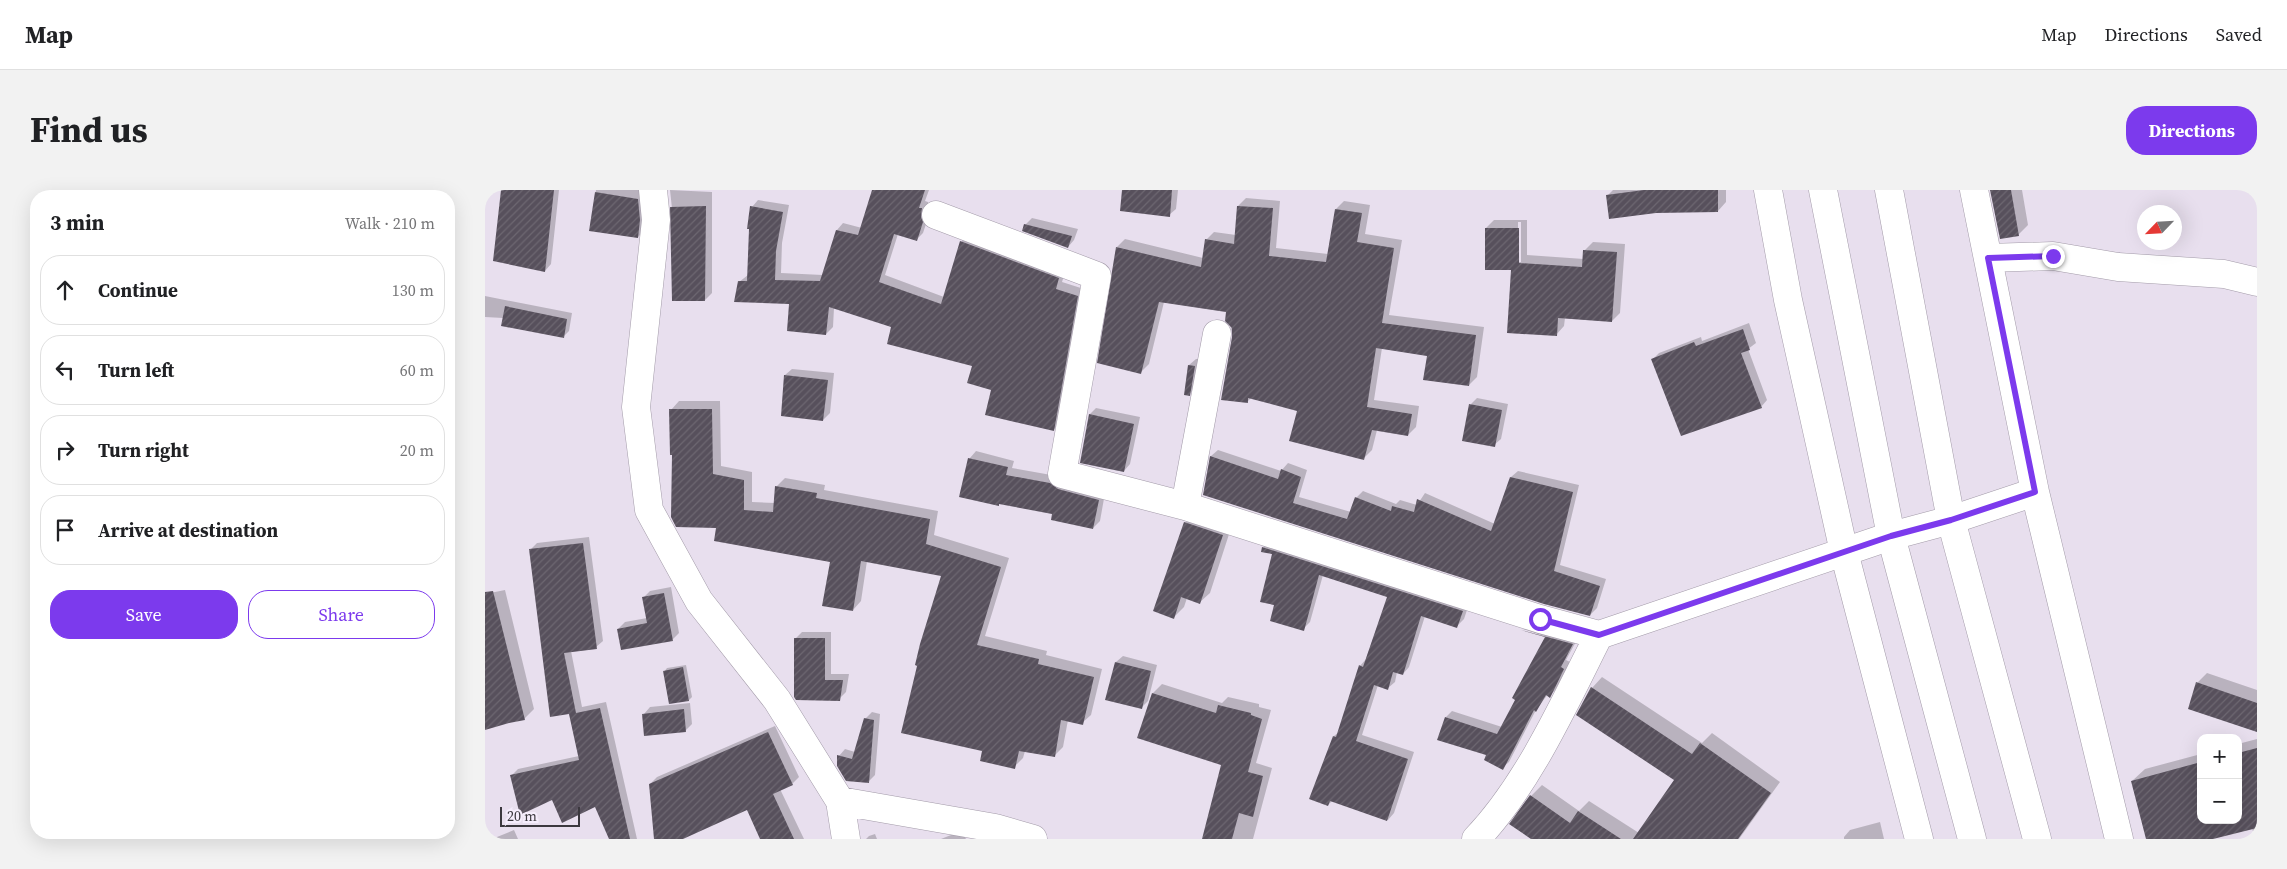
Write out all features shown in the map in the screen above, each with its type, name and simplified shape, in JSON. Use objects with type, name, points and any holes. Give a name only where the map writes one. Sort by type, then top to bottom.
[{"type":"street","points":[[653,190],[656,220],[635,406],[649,510],[699,601],[777,700],[840,801],[846,839]]},
{"type":"street","points":[[1767,190],[1788,300],[1844,552],[1919,839]]},
{"type":"street","points":[[1823,190],[1891,536],[1972,839]]},
{"type":"street","points":[[1889,190],[1951,520],[2037,839]]},
{"type":"street","points":[[1974,190],[2035,492],[2119,839]]},
{"type":"street","points":[[935,215],[1097,276],[1062,474],[1185,506],[1540,619],[1599,635],[1891,536],[1951,520],[2035,492]]},
{"type":"street","points":[[1988,258],[2053,256],[2118,267],[2224,274],[2257,282]]},
{"type":"street","points":[[1185,506],[1217,334]]},
{"type":"street","points":[[1476,839],[1496,819],[1551,731],[1599,635]]},
{"type":"street","points":[[840,801],[995,828],[1033,839]]},
{"type":"building","points":[[501,190],[554,190],[545,272],[493,261]]},
{"type":"building","points":[[872,190],[925,190],[919,208],[922,208],[921,217],[923,222],[917,241],[894,234],[879,282],[941,304],[960,241],[1059,278],[1056,289],[1078,296],[1054,431],[985,415],[991,390],[967,383],[972,366],[887,344],[891,327],[829,307],[826,335],[787,331],[789,304],[734,302],[738,281],[747,281],[749,229],[747,229],[750,206],[783,212],[776,251],[775,280],[820,281],[836,230],[858,235]]},
{"type":"building","points":[[1122,190],[1172,190],[1170,217],[1120,211]]},
{"type":"building","points":[[1644,190],[1718,190],[1718,212],[1656,213],[1609,219],[1606,195]]},
{"type":"building","points":[[1990,190],[2011,190],[2019,236],[2000,239]]},
{"type":"building","points":[[595,192],[638,199],[640,220],[638,238],[589,231]]},
{"type":"building","points":[[706,206],[705,301],[672,301],[670,207]]},
{"type":"building","points":[[1237,206],[1273,208],[1269,256],[1326,262],[1335,209],[1362,213],[1357,242],[1394,248],[1382,323],[1476,335],[1469,386],[1423,380],[1427,356],[1376,348],[1367,407],[1412,414],[1408,436],[1372,430],[1364,460],[1289,441],[1297,411],[1248,398],[1248,403],[1221,400],[1232,337],[1232,328],[1225,321],[1226,312],[1159,302],[1141,374],[1097,363],[1116,247],[1201,267],[1205,239],[1234,244]]},
{"type":"building","points":[[1024,224],[1072,236],[1068,248],[1022,231]]},
{"type":"building","points":[[1485,228],[1519,228],[1519,263],[1582,267],[1583,250],[1617,252],[1612,322],[1558,318],[1557,336],[1507,333],[1511,270],[1485,270]]},
{"type":"building","points":[[505,306],[567,319],[564,338],[501,326]]},
{"type":"building","points":[[1743,329],[1750,350],[1741,353],[1762,408],[1681,436],[1651,359],[1694,342],[1696,346]]},
{"type":"building","points":[[1188,365],[1195,366],[1190,396],[1184,395]]},
{"type":"building","points":[[784,375],[828,380],[823,421],[781,416]]},
{"type":"building","points":[[1469,404],[1502,410],[1495,447],[1462,441]]},
{"type":"building","points":[[669,409],[712,409],[713,474],[744,480],[744,510],[773,512],[775,486],[817,493],[816,498],[930,519],[926,544],[1001,567],[977,645],[1039,659],[1038,664],[1094,677],[1083,725],[1061,720],[1055,757],[1019,751],[1015,769],[980,761],[982,751],[901,733],[917,666],[915,665],[920,644],[941,576],[861,561],[853,611],[822,606],[830,562],[714,541],[716,528],[676,527],[671,517],[672,455],[670,455]]},
{"type":"building","points":[[1089,414],[1134,424],[1124,472],[1080,463]]},
{"type":"building","points":[[1210,456],[1278,479],[1281,469],[1301,477],[1293,503],[1347,519],[1355,497],[1391,511],[1392,506],[1414,512],[1417,499],[1491,531],[1510,477],[1573,492],[1554,571],[1600,586],[1590,616],[1544,604],[1203,495]]},
{"type":"building","points":[[968,458],[1008,467],[1006,475],[1050,483],[1058,489],[1099,500],[1093,529],[1051,520],[1052,514],[999,504],[999,506],[959,497]]},
{"type":"building","points":[[1184,522],[1223,535],[1200,604],[1181,597],[1174,619],[1153,611]]},
{"type":"building","points":[[583,543],[597,649],[564,653],[576,713],[600,708],[630,839],[609,839],[595,807],[562,823],[552,800],[520,815],[510,775],[579,760],[569,714],[550,717],[529,549]]},
{"type":"building","points":[[1262,547],[1463,611],[1457,628],[1421,616],[1403,675],[1393,672],[1388,690],[1374,685],[1356,741],[1408,759],[1387,821],[1330,801],[1328,806],[1309,799],[1333,736],[1336,737],[1359,665],[1363,667],[1387,597],[1319,575],[1304,631],[1270,621],[1274,605],[1260,602],[1272,554],[1261,552]]},
{"type":"building","points":[[493,591],[525,720],[485,730],[485,592]]},
{"type":"building","points":[[664,593],[673,641],[621,650],[617,629],[647,623],[642,597]]},
{"type":"building","points":[[1521,630],[1573,644],[1561,667],[1564,669],[1550,698],[1546,695],[1536,712],[1534,710],[1503,770],[1484,760],[1486,755],[1437,740],[1445,717],[1497,734],[1515,700],[1512,698],[1545,637]]},
{"type":"building","points":[[794,638],[825,638],[825,680],[843,680],[840,701],[796,700],[794,697]]},
{"type":"building","points":[[1115,662],[1151,671],[1142,709],[1105,700]]},
{"type":"building","points":[[683,667],[689,701],[669,704],[663,671]]},
{"type":"building","points":[[2196,682],[2257,703],[2257,732],[2188,709]]},
{"type":"building","points":[[1591,687],[1692,754],[1700,743],[1771,793],[1738,839],[1633,839],[1674,780],[1576,715]]},
{"type":"building","points":[[1152,693],[1216,713],[1218,705],[1251,713],[1251,715],[1262,719],[1248,772],[1263,776],[1253,817],[1239,813],[1232,839],[1202,839],[1221,765],[1137,738]]},
{"type":"building","points":[[684,709],[686,732],[644,736],[642,714]]},
{"type":"building","points":[[864,718],[874,720],[869,783],[846,781],[837,766],[837,755],[852,759]]},
{"type":"building","points":[[768,732],[793,785],[773,794],[794,839],[760,839],[747,810],[683,839],[654,839],[649,784]]},
{"type":"building","points":[[2257,748],[2257,828],[2213,839],[2146,839],[2131,781],[2197,763],[2197,824],[2242,824],[2242,752]]},
{"type":"building","points":[[1530,795],[1570,823],[1578,811],[1621,839],[1531,839],[1509,824]]},
{"type":"route","points":[[1540,619],[1599,635],[1891,536],[1951,520],[2035,492],[1988,258],[2053,256]]}]
